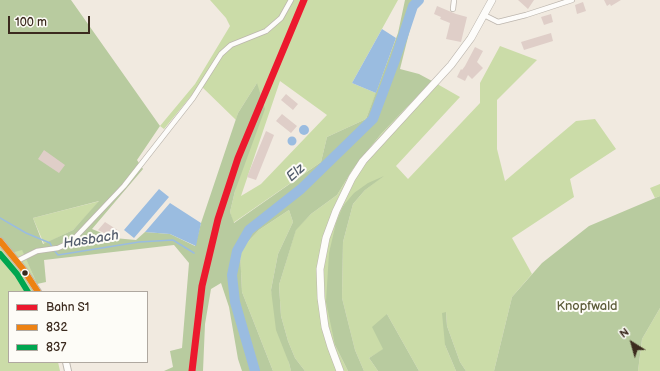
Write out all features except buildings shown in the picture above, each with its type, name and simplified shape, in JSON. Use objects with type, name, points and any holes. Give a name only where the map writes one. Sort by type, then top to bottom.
[{"type":"main road","points":[[340,371],[327,334],[321,298],[320,268],[326,238],[343,194],[363,161],[436,84],[462,52],[492,0]]},
{"type":"main road","points":[[0,241],[17,261],[37,291]]},
{"type":"street","points":[[17,261],[36,251],[58,248],[71,242],[124,186],[193,98],[221,54],[231,45],[266,31],[281,18],[291,0]]},
{"type":"street","points":[[453,10],[454,0]]},
{"type":"street","points":[[484,15],[498,22],[526,15],[569,0]]},
{"type":"green space","points":[[0,0],[71,0],[160,126],[137,160],[143,169],[92,229],[114,238],[136,240],[145,232],[170,234],[195,246],[201,223],[238,113],[257,83],[265,109],[235,191],[230,212],[234,223],[321,162],[327,137],[366,119],[398,33],[405,0],[422,0],[415,9],[400,69],[419,74],[432,81],[381,134],[353,169],[337,195],[311,214],[296,230],[279,285],[281,316],[288,341],[295,358],[305,371],[291,371],[276,330],[271,290],[278,254],[293,222],[289,210],[259,230],[240,250],[242,292],[273,371],[242,371],[238,359],[229,307],[221,283],[211,289],[205,324],[203,371],[164,371],[173,367],[170,351],[182,348],[189,263],[174,245],[44,260],[46,282],[37,284],[22,250],[11,253],[0,245]],"holes":[[[99,201],[73,230],[43,244],[33,218]]]},
{"type":"green space","points":[[210,0],[398,0],[352,83],[376,93],[366,119],[327,137],[321,162],[233,223],[230,212],[257,83],[238,113],[236,120],[200,85],[164,129],[160,126],[195,84],[230,26],[226,18]],"holes":[[[280,81],[327,115],[261,184],[241,196]]]},
{"type":"green space","points":[[500,46],[537,60],[497,100],[497,149],[505,181],[576,121],[595,119],[616,149],[570,179],[574,197],[512,238],[532,274],[512,297],[494,371],[466,371],[460,362],[447,326],[446,312],[445,345],[456,371],[419,371],[387,314],[384,349],[369,358],[378,371],[364,371],[355,350],[342,298],[343,242],[353,204],[365,190],[382,177],[343,206],[335,345],[348,371],[305,371],[295,358],[288,341],[281,316],[279,285],[296,229],[311,214],[337,195],[353,169],[381,134],[432,81],[460,97],[396,166],[408,179],[480,103],[480,83]]},
{"type":"green space","points":[[384,176],[365,190],[353,204],[343,242],[342,298],[355,350],[364,371],[348,371],[335,345],[326,302],[329,253],[336,223],[343,206],[354,193],[368,183]]},
{"type":"green space","points":[[660,184],[660,196],[655,198],[650,188]]},
{"type":"green space","name":"Knopfwald","points":[[660,196],[660,308],[642,339],[638,371],[494,371],[512,297],[542,263],[589,226]]},
{"type":"green space","points":[[100,201],[73,230],[44,244],[33,218]]},
{"type":"green space","points":[[289,210],[293,222],[278,254],[271,290],[291,371],[273,371],[242,292],[240,250],[259,230]]},
{"type":"green space","points":[[0,245],[22,249],[37,284],[33,291],[8,291],[8,363],[58,363],[60,371],[0,371]]},
{"type":"green space","points":[[660,308],[660,371],[638,371],[642,339]]},
{"type":"green space","points":[[446,312],[447,326],[460,362],[466,371],[456,371],[445,345],[442,313]]},
{"type":"green space","points":[[387,314],[419,371],[378,371],[369,358],[383,349],[372,327]]},
{"type":"water","points":[[382,29],[396,38],[376,93],[352,83]]},
{"type":"water","points":[[304,125],[309,130],[304,135],[299,130]]},
{"type":"water","points":[[290,137],[294,137],[296,141],[294,145],[290,145],[288,143],[288,139]]},
{"type":"water","points":[[159,189],[169,197],[134,238],[124,230]]},
{"type":"water","points":[[170,203],[201,223],[196,246],[170,234],[145,232]]},
{"type":"waterway","name":"Elz","points":[[255,371],[235,302],[232,275],[237,251],[249,230],[301,189],[373,119],[413,6],[419,0]]},
{"type":"waterway","name":"Hasbach","points":[[0,218],[26,233],[50,243],[52,247]]},
{"type":"waterway","name":"Hasbach","points":[[54,250],[58,255],[139,242],[173,240],[194,253]]},
{"type":"rail line","name":"S1","points":[[192,371],[202,286],[218,219],[238,158],[304,0]]},
{"type":"transit line","name":"832","points":[[0,241],[23,269],[37,291]]},
{"type":"transit line","name":"837","points":[[0,254],[17,274],[27,291]]}]
